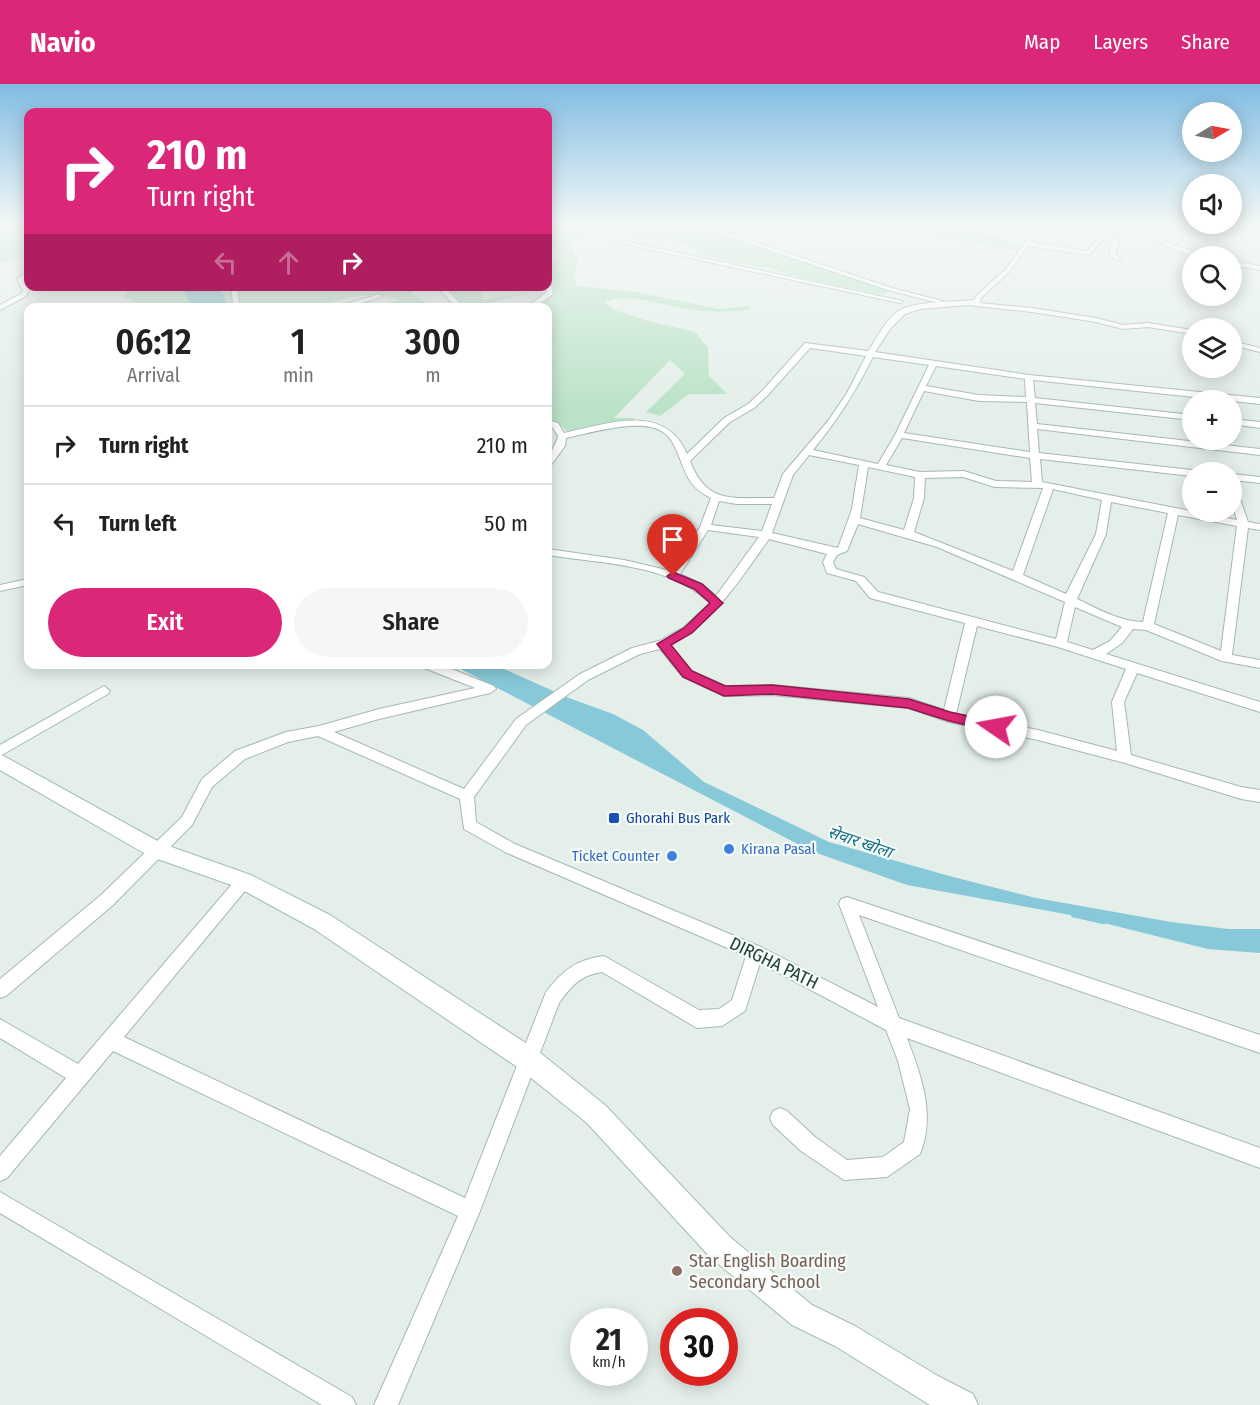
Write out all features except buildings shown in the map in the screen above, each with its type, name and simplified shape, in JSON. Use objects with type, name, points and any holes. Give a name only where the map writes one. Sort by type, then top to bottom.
[{"type":"street","points":[[842,287],[920,307]]},
{"type":"street","points":[[883,287],[959,304],[1032,310],[1096,320],[1123,327],[1148,325],[1182,330]]},
{"type":"street","points":[[319,731],[467,796],[521,722],[584,677],[636,651],[663,644],[688,630],[717,603],[766,536],[788,474],[851,393],[857,376],[870,355],[888,327],[902,312],[920,307],[977,302],[978,297],[990,287]]},
{"type":"street","points":[[0,308],[24,295],[26,291]]},
{"type":"street","points":[[446,291],[457,303]]},
{"type":"street","points":[[536,303],[551,293],[550,291]]},
{"type":"street","points":[[0,297],[24,295]]},
{"type":"street","points":[[353,303],[380,296]]},
{"type":"street","points":[[686,460],[727,420],[752,406],[808,345],[1029,377],[1257,400],[1260,411]]},
{"type":"street","points":[[1242,346],[1260,350]]},
{"type":"street","points":[[881,466],[923,388],[933,364]]},
{"type":"street","points":[[1029,377],[1037,456],[1037,483]]},
{"type":"street","points":[[923,388],[979,398],[1031,400],[1182,416]]},
{"type":"street","points":[[1242,423],[1260,425]]},
{"type":"street","points":[[552,424],[562,436],[560,446],[552,457]]},
{"type":"street","points":[[562,436],[606,427],[650,424],[667,430],[678,443],[695,485],[716,497],[778,501]]},
{"type":"street","points":[[1034,426],[1260,452]]},
{"type":"street","points":[[899,435],[1037,456],[1182,471]]},
{"type":"street","points":[[807,452],[920,475],[964,474],[995,484],[1018,486],[1037,483],[1260,527]]},
{"type":"street","points":[[705,527],[766,536],[834,552],[842,551],[854,520],[862,487],[864,464]]},
{"type":"street","points":[[908,534],[919,498],[920,475]]},
{"type":"street","points":[[1242,478],[1260,480]]},
{"type":"street","points":[[1017,576],[1049,485]]},
{"type":"street","points":[[673,576],[705,527],[716,497]]},
{"type":"street","points":[[1061,644],[1072,594],[1101,534],[1107,498]]},
{"type":"street","points":[[1148,626],[1174,511]]},
{"type":"street","points":[[854,520],[908,534],[1017,576],[1129,625],[1148,626],[1226,658],[1260,664]]},
{"type":"street","points":[[1226,658],[1242,520]]},
{"type":"street","points":[[834,552],[828,562],[831,572],[860,579],[874,595],[1061,644],[1260,707]]},
{"type":"street","points":[[552,553],[647,569],[673,576],[698,586],[717,603]]},
{"type":"street","points":[[0,588],[24,583]]},
{"type":"street","points":[[949,717],[972,620]]},
{"type":"street","points":[[1092,654],[1113,645],[1129,625]]},
{"type":"street","points":[[663,644],[687,674],[724,691],[772,690],[909,703],[949,717],[1038,735],[1241,793],[1260,796]]},
{"type":"street","points":[[1125,758],[1118,702],[1133,668]]},
{"type":"street","points":[[0,990],[107,900],[187,821],[207,783],[240,755],[286,737],[490,689],[439,669]]},
{"type":"street","points":[[0,751],[104,691]]},
{"type":"street","points":[[0,762],[156,850],[244,881],[322,922],[529,1060],[596,1114],[720,1248],[802,1315],[845,1336],[926,1396],[963,1405]]},
{"type":"street","name":"DIRGHA PATH","points":[[467,796],[469,825],[510,848],[755,952],[893,1024],[1260,1158]]},
{"type":"street","points":[[0,1171],[244,881]]},
{"type":"street","points":[[780,1118],[808,1144],[844,1170],[887,1167],[913,1147],[919,1108],[907,1061],[847,904],[1260,1044]]},
{"type":"street","points":[[386,1405],[470,1211],[552,998],[566,978],[587,966],[603,963],[697,1019],[722,1017],[739,1005],[755,952]]},
{"type":"street","points":[[0,1028],[80,1076]]},
{"type":"street","points":[[110,1040],[470,1211]]},
{"type":"street","points":[[0,1202],[344,1405]]},
{"type":"green space","points":[[554,287],[582,287],[635,292],[720,309],[751,306],[750,310],[710,311],[624,298],[604,302],[617,311],[695,332],[708,348],[709,376],[727,394],[689,394],[660,416],[646,412],[685,374],[670,360],[614,418],[633,418],[640,423],[593,427],[568,432],[552,420],[552,303],[538,303],[554,292]]},
{"type":"green space","points":[[845,287],[880,287],[890,290],[884,295]]},
{"type":"green space","points":[[129,291],[183,291],[191,303],[137,303],[124,297]]},
{"type":"green space","points":[[219,291],[412,291],[412,294],[427,303],[388,303],[400,300],[374,295],[327,303],[230,303]]},
{"type":"green space","points":[[451,291],[482,291],[483,300],[525,293],[490,303],[462,303]]},
{"type":"water","points":[[183,291],[221,291],[227,303],[191,303]]},
{"type":"water","points":[[461,669],[504,669],[569,698],[613,714],[643,730],[704,782],[829,842],[1036,898],[1171,922],[1228,929],[1260,929],[1260,953],[1208,949],[1076,916],[907,885],[811,851]]},
{"type":"waterway","name":"सेवार खोला","points":[[1073,915],[1104,922]]},
{"type":"place","name":"Ghorahi Bus Park","points":[[614,818]]},
{"type":"place","name":"Kirana Pasal","points":[[729,849]]},
{"type":"place","name":"Ticket Counter","points":[[672,856]]},
{"type":"place","name":"Star English Boarding Secondary School","points":[[677,1271]]},
{"type":"route","points":[[673,576],[698,586],[717,603],[688,630],[663,644],[687,674],[724,691],[772,690],[909,703],[949,717],[996,727]]}]
